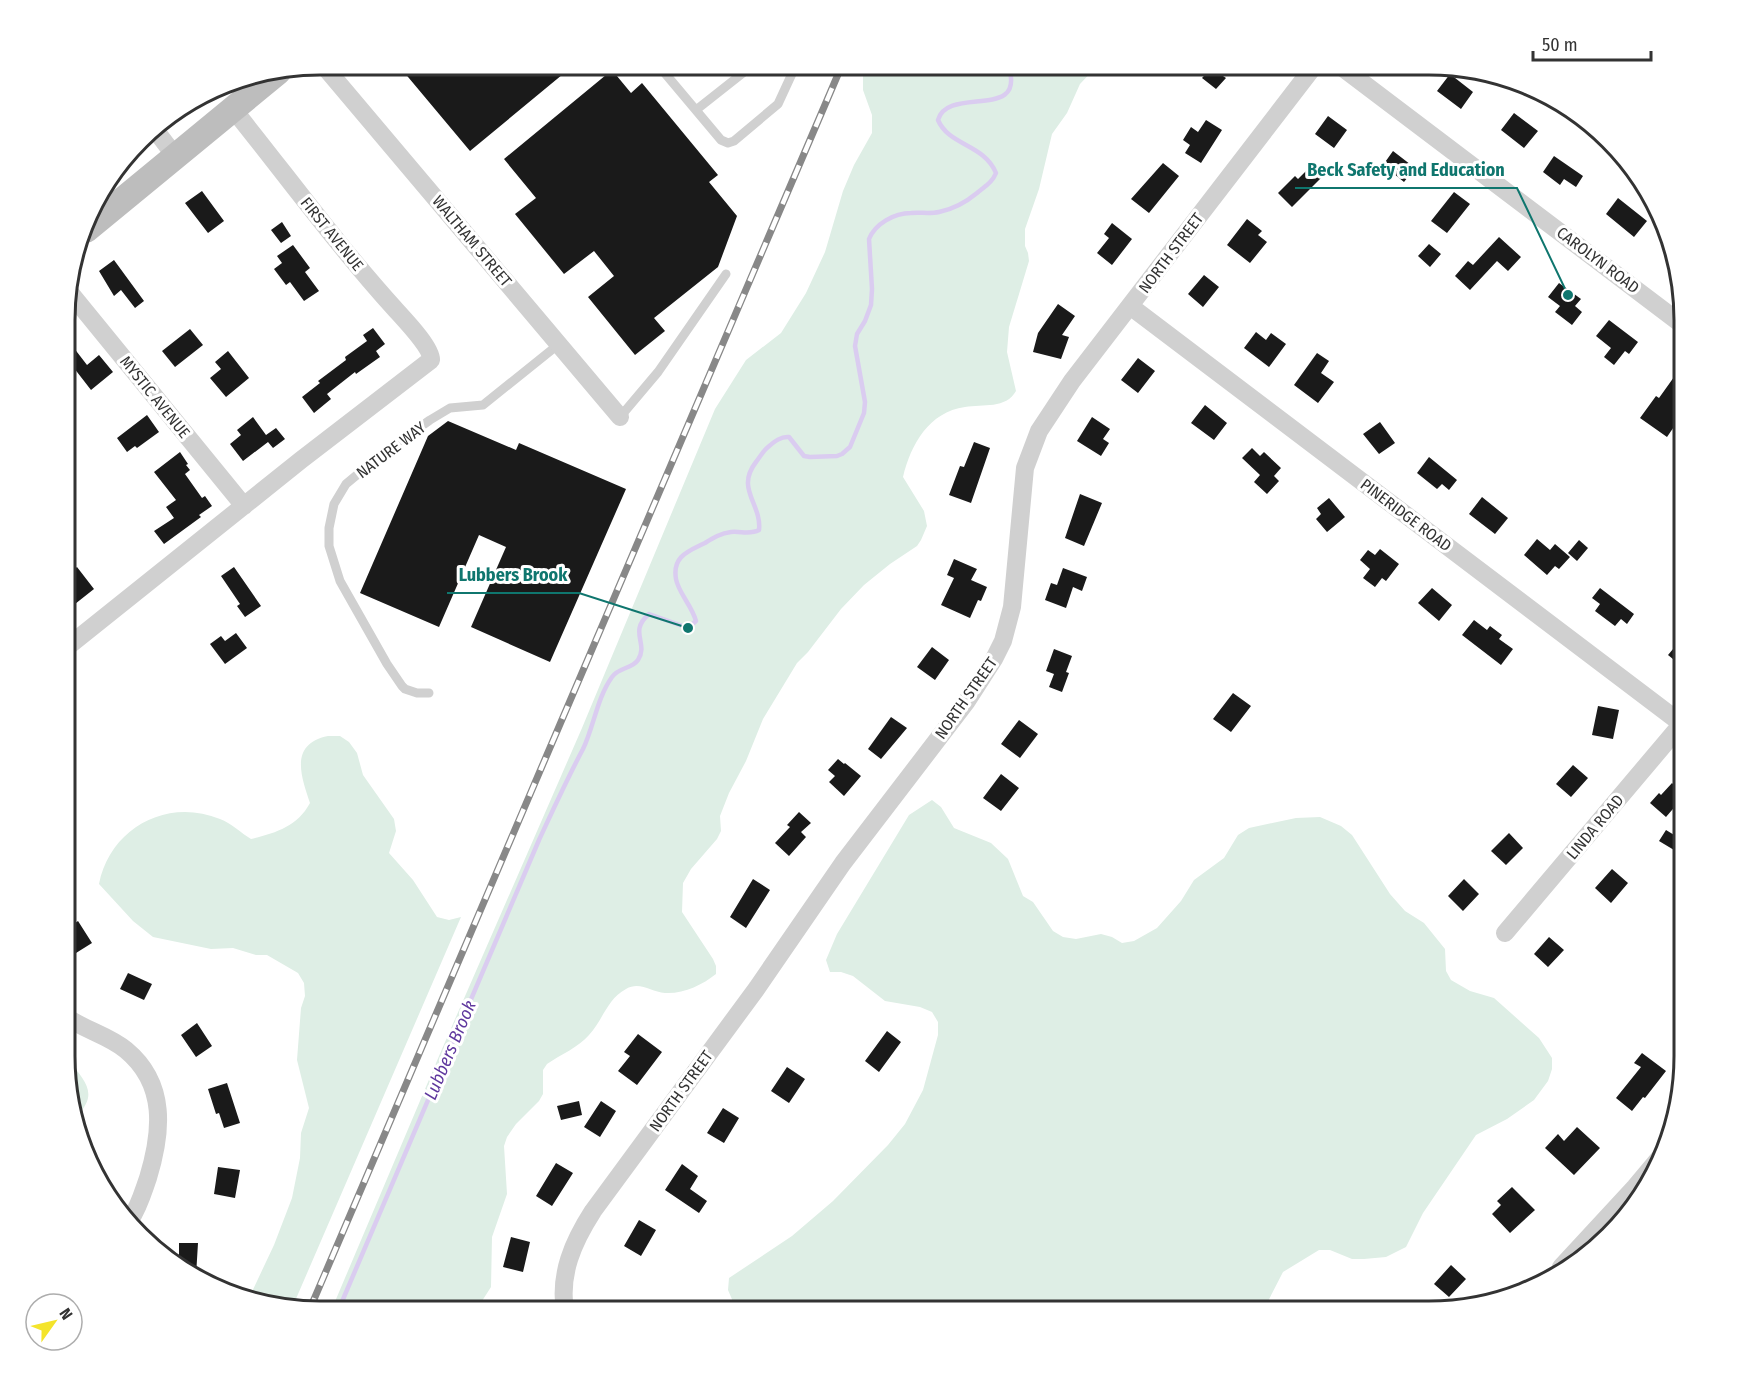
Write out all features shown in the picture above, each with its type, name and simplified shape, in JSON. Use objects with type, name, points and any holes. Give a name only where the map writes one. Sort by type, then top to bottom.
[{"type":"main road","points":[[96,222],[267,81]]},
{"type":"street","name":"WALTHAM STREET","points":[[335,75],[620,417]]},
{"type":"street","name":"NORTH STREET","points":[[564,1301],[563,1290],[569,1256],[584,1225],[757,988],[843,863],[967,701],[994,659],[1003,641],[1012,607],[1025,468],[1039,431],[1060,397],[1307,75]]},
{"type":"street","name":"CAROLYN ROAD","points":[[1352,75],[1674,318]]},
{"type":"street","name":"FIRST AVENUE","points":[[233,109],[339,245],[418,336],[432,358],[428,364],[244,506]]},
{"type":"street","points":[[160,135],[176,156]]},
{"type":"street","name":"MYSTIC AVENUE","points":[[76,300],[244,506]]},
{"type":"street","name":"PINERIDGE ROAD","points":[[1130,306],[1674,715]]},
{"type":"street","points":[[75,641],[244,506]]},
{"type":"street","name":"LINDA ROAD","points":[[1505,933],[1674,733]]},
{"type":"street","points":[[75,1022],[126,1050],[146,1074],[154,1091],[159,1116],[159,1134],[143,1192],[133,1213]]},
{"type":"street","points":[[1574,1253],[1638,1184]]},
{"type":"lane","points":[[666,75],[723,141],[732,142],[778,104],[791,75]]},
{"type":"lane","points":[[696,110],[740,75]]},
{"type":"lane","points":[[620,417],[658,372],[726,274]]},
{"type":"lane","name":"NATURE WAY","points":[[429,693],[417,693],[402,686],[340,581],[329,546],[329,528],[334,504],[346,484],[382,454],[450,408],[478,407],[489,401],[558,344]]},
{"type":"shaded area","points":[[863,75],[1089,75],[1080,84],[1067,113],[1052,134],[1039,189],[1025,229],[1025,246],[1029,261],[1009,327],[1007,352],[1016,391],[1006,401],[994,405],[952,410],[941,415],[924,431],[911,453],[903,477],[924,511],[927,526],[921,540],[917,546],[864,585],[841,609],[797,663],[763,719],[720,816],[721,831],[717,839],[691,869],[683,883],[682,912],[713,959],[716,974],[699,985],[679,992],[665,993],[641,986],[626,989],[614,998],[585,1039],[547,1064],[543,1070],[543,1094],[516,1124],[504,1146],[507,1194],[492,1237],[491,1287],[482,1301],[335,1301],[582,728],[715,409],[746,360],[781,333],[806,293],[825,252],[843,191],[872,133],[872,115],[863,90]]},
{"type":"shaded area","points":[[328,736],[340,736],[349,742],[357,753],[363,775],[394,819],[396,831],[389,853],[413,880],[437,917],[449,920],[461,917],[296,1299],[252,1291],[274,1245],[292,1198],[300,1158],[301,1133],[309,1108],[297,1060],[301,1008],[305,996],[304,983],[298,973],[267,955],[256,955],[233,948],[211,949],[153,937],[133,921],[99,884],[105,864],[115,847],[128,833],[144,822],[161,815],[180,812],[200,813],[224,821],[251,839],[285,828],[299,818],[310,803],[301,772],[301,762],[307,746]]},
{"type":"shaded area","points":[[932,800],[941,807],[954,828],[991,843],[1008,859],[1023,896],[1033,902],[1053,931],[1063,937],[1076,939],[1101,934],[1122,943],[1134,941],[1157,928],[1181,901],[1194,880],[1224,858],[1238,835],[1249,828],[1296,818],[1320,817],[1341,826],[1352,835],[1390,894],[1405,911],[1424,923],[1445,949],[1446,971],[1451,980],[1470,991],[1494,998],[1539,1038],[1552,1058],[1552,1069],[1548,1081],[1534,1100],[1507,1119],[1476,1135],[1423,1213],[1406,1247],[1386,1257],[1364,1259],[1352,1259],[1330,1250],[1319,1250],[1283,1272],[1268,1301],[733,1301],[728,1290],[729,1278],[792,1236],[833,1201],[888,1145],[905,1124],[923,1090],[938,1035],[938,1022],[932,1012],[920,1007],[885,1001],[853,976],[841,972],[830,972],[826,960],[837,934],[909,815]]},
{"type":"shaded area","points":[[76,1069],[87,1088],[87,1101],[81,1111]]},
{"type":"building","points":[[406,75],[562,75],[470,151]]},
{"type":"building","points":[[606,75],[616,75],[631,93],[642,83],[718,175],[709,182],[737,216],[718,267],[654,318],[665,331],[635,355],[588,297],[614,276],[594,251],[564,274],[515,214],[536,198],[504,159]]},
{"type":"building","points":[[1205,75],[1224,75],[1226,78],[1216,89],[1202,78]]},
{"type":"building","points":[[1448,76],[1453,77],[1473,92],[1461,109],[1437,91]]},
{"type":"building","points":[[1514,113],[1538,131],[1524,148],[1501,130]]},
{"type":"building","points":[[1328,116],[1347,130],[1334,148],[1315,134]]},
{"type":"building","points":[[1206,120],[1222,130],[1201,163],[1185,153],[1190,145],[1183,140],[1191,127],[1198,132]]},
{"type":"building","points":[[1393,151],[1415,168],[1404,182],[1383,165]]},
{"type":"building","points":[[1554,156],[1583,176],[1576,187],[1564,179],[1560,185],[1543,172]]},
{"type":"building","points":[[1163,163],[1179,176],[1149,213],[1131,199]]},
{"type":"building","points":[[1311,166],[1322,177],[1292,207],[1278,193],[1295,176],[1298,179]]},
{"type":"building","points":[[202,191],[224,221],[208,233],[185,203]]},
{"type":"building","points":[[1454,192],[1470,204],[1447,233],[1431,221]]},
{"type":"building","points":[[1618,198],[1647,221],[1634,237],[1606,214]]},
{"type":"building","points":[[1247,219],[1262,231],[1258,235],[1267,242],[1250,263],[1227,245]]},
{"type":"building","points":[[282,222],[291,236],[281,243],[271,230]]},
{"type":"building","points":[[1112,223],[1132,239],[1112,265],[1097,253],[1109,238],[1104,234]]},
{"type":"building","points":[[1499,237],[1521,257],[1508,271],[1497,261],[1470,290],[1455,276],[1468,261],[1473,265]]},
{"type":"building","points":[[1429,244],[1441,254],[1430,267],[1418,256]]},
{"type":"building","points":[[293,245],[310,268],[305,272],[319,291],[304,301],[290,282],[286,285],[274,269],[282,263],[277,256]]},
{"type":"building","points":[[114,260],[144,301],[135,308],[121,290],[114,296],[99,271]]},
{"type":"building","points":[[1204,275],[1219,287],[1203,307],[1188,294]]},
{"type":"building","points":[[1559,283],[1581,299],[1575,306],[1582,312],[1572,325],[1555,312],[1560,306],[1548,297]]},
{"type":"building","points":[[1058,304],[1075,316],[1062,335],[1069,337],[1061,359],[1033,352],[1038,333]]},
{"type":"building","points":[[1609,320],[1638,342],[1629,354],[1625,351],[1614,365],[1604,357],[1611,348],[1596,336]]},
{"type":"building","points":[[373,328],[385,344],[376,351],[380,357],[356,374],[355,372],[327,394],[331,399],[314,413],[302,397],[320,383],[318,381],[346,360],[345,357],[367,341],[363,335]]},
{"type":"building","points":[[190,329],[203,345],[175,367],[162,351]]},
{"type":"building","points":[[1256,332],[1266,340],[1271,333],[1286,344],[1269,367],[1244,348]]},
{"type":"building","points":[[75,349],[87,365],[99,355],[113,372],[91,390],[75,369]]},
{"type":"building","points":[[228,351],[249,378],[226,397],[210,378],[221,369],[215,362]]},
{"type":"building","points":[[1317,353],[1329,361],[1321,373],[1334,382],[1318,403],[1294,385]]},
{"type":"building","points":[[1138,358],[1155,371],[1138,393],[1121,380]]},
{"type":"building","points":[[1674,377],[1674,427],[1667,437],[1640,418],[1656,396],[1659,398]]},
{"type":"building","points":[[1205,405],[1227,423],[1214,440],[1191,423]]},
{"type":"building","points":[[147,415],[159,432],[137,448],[135,446],[127,452],[117,438]]},
{"type":"building","points":[[253,417],[266,435],[276,428],[285,439],[273,448],[268,442],[243,461],[230,444],[241,435],[237,430]]},
{"type":"building","points":[[1092,417],[1110,429],[1103,439],[1109,443],[1101,456],[1077,441]]},
{"type":"building","points":[[448,421],[516,450],[519,443],[626,489],[550,662],[471,627],[506,547],[479,535],[439,627],[360,593],[428,436]]},
{"type":"building","points":[[1380,422],[1395,443],[1379,454],[1363,434]]},
{"type":"building","points":[[974,442],[990,448],[971,503],[949,495],[960,466],[964,467]]},
{"type":"building","points":[[1252,448],[1260,456],[1264,452],[1281,468],[1274,476],[1279,481],[1267,494],[1254,482],[1260,475],[1242,458]]},
{"type":"building","points":[[180,452],[190,470],[185,474],[202,498],[205,496],[212,506],[164,544],[154,531],[174,518],[166,507],[176,500],[154,472]]},
{"type":"building","points":[[1429,457],[1457,480],[1449,490],[1442,484],[1437,489],[1417,473]]},
{"type":"building","points":[[1080,494],[1102,503],[1084,546],[1065,538]]},
{"type":"building","points":[[1482,497],[1508,518],[1495,534],[1469,514]]},
{"type":"building","points":[[1329,498],[1345,517],[1327,532],[1316,519],[1321,514],[1317,508]]},
{"type":"building","points":[[1537,539],[1550,550],[1555,544],[1570,557],[1559,569],[1555,566],[1547,575],[1524,555]]},
{"type":"building","points":[[1579,540],[1588,548],[1577,561],[1568,553]]},
{"type":"building","points":[[1380,549],[1399,564],[1386,581],[1382,578],[1375,587],[1363,578],[1370,569],[1360,560],[1368,550],[1375,555]]},
{"type":"building","points":[[954,559],[977,569],[971,580],[987,587],[970,618],[941,605],[954,578],[947,575]]},
{"type":"building","points":[[77,567],[94,589],[75,604],[75,569]]},
{"type":"building","points":[[234,567],[261,606],[245,617],[237,606],[240,604],[221,576]]},
{"type":"building","points":[[1063,568],[1087,577],[1082,591],[1073,587],[1066,608],[1045,600],[1051,583],[1057,585]]},
{"type":"building","points":[[1432,588],[1452,605],[1439,621],[1418,603]]},
{"type":"building","points":[[1600,588],[1634,614],[1627,624],[1621,619],[1615,626],[1595,611],[1600,604],[1592,598]]},
{"type":"building","points":[[1474,620],[1487,630],[1490,626],[1502,635],[1499,639],[1513,649],[1501,665],[1462,635]]},
{"type":"building","points":[[236,633],[247,648],[225,664],[210,644],[221,636],[225,641]]},
{"type":"building","points":[[932,647],[949,660],[935,680],[917,667]]},
{"type":"building","points":[[1674,648],[1674,660],[1668,655]]},
{"type":"building","points":[[1054,649],[1072,656],[1062,692],[1049,687],[1054,674],[1046,671]]},
{"type":"building","points":[[1233,693],[1251,706],[1231,732],[1213,719]]},
{"type":"building","points":[[1598,706],[1619,710],[1613,739],[1592,735]]},
{"type":"building","points":[[891,717],[907,728],[881,759],[868,749]]},
{"type":"building","points":[[1019,720],[1038,734],[1020,758],[1001,744]]},
{"type":"building","points":[[838,759],[861,776],[844,796],[829,782],[835,776],[828,770]]},
{"type":"building","points":[[1573,765],[1588,778],[1571,797],[1556,784]]},
{"type":"building","points":[[1001,774],[1019,788],[1001,811],[983,798]]},
{"type":"building","points":[[1672,783],[1674,785],[1674,808],[1666,817],[1650,803],[1659,793],[1661,795]]},
{"type":"building","points":[[799,812],[811,823],[801,832],[806,837],[789,856],[775,843],[790,827],[787,825]]},
{"type":"building","points":[[1666,830],[1674,835],[1674,850],[1659,841]]},
{"type":"building","points":[[1509,833],[1523,848],[1506,865],[1491,851]]},
{"type":"building","points":[[1612,869],[1628,883],[1611,903],[1595,888]]},
{"type":"building","points":[[753,879],[770,890],[746,928],[730,917]]},
{"type":"building","points":[[1464,879],[1479,894],[1463,911],[1448,896]]},
{"type":"building","points":[[78,921],[92,943],[76,953],[75,952],[75,923]]},
{"type":"building","points":[[1549,937],[1564,950],[1548,967],[1534,954]]},
{"type":"building","points":[[128,973],[152,984],[144,1000],[120,989]]},
{"type":"building","points":[[197,1023],[212,1046],[196,1057],[181,1035]]},
{"type":"building","points":[[887,1031],[901,1042],[879,1072],[865,1061]]},
{"type":"building","points":[[638,1034],[662,1052],[637,1085],[618,1071],[630,1056],[624,1052]]},
{"type":"building","points":[[1642,1053],[1666,1071],[1632,1111],[1616,1098],[1641,1067],[1634,1063]]},
{"type":"building","points":[[787,1067],[805,1079],[789,1103],[771,1091]]},
{"type":"building","points":[[227,1083],[240,1123],[224,1128],[219,1113],[216,1114],[208,1089]]},
{"type":"building","points":[[579,1101],[582,1115],[561,1120],[557,1106]]},
{"type":"building","points":[[601,1101],[616,1111],[600,1137],[584,1127]]},
{"type":"building","points":[[723,1108],[739,1118],[724,1143],[707,1133]]},
{"type":"building","points":[[1577,1127],[1600,1148],[1574,1175],[1545,1148],[1558,1134],[1564,1141]]},
{"type":"building","points":[[556,1163],[573,1173],[552,1206],[536,1196]]},
{"type":"building","points":[[682,1164],[698,1176],[690,1189],[707,1201],[699,1213],[665,1190]]},
{"type":"building","points":[[218,1167],[240,1170],[235,1198],[214,1194]]},
{"type":"building","points":[[1512,1187],[1535,1210],[1510,1233],[1492,1214],[1501,1205],[1497,1201]]},
{"type":"building","points":[[639,1220],[656,1230],[641,1256],[624,1246]]},
{"type":"building","points":[[511,1237],[530,1242],[523,1272],[503,1267]]},
{"type":"building","points":[[179,1243],[198,1243],[197,1267],[179,1256]]},
{"type":"building","points":[[1451,1265],[1466,1279],[1449,1297],[1434,1284]]},
{"type":"waterway","name":"Lubbers Brook","points":[[342,1301],[539,840],[583,749],[607,685],[615,674],[638,660],[641,654],[640,626],[649,614],[688,628],[696,621],[676,579],[675,571],[683,555],[724,533],[759,530],[759,521],[748,480],[750,472],[766,449],[786,437],[789,437],[804,456],[810,457],[837,456],[850,447],[864,413],[865,402],[855,346],[857,334],[871,305],[869,239],[880,224],[892,217],[914,213],[936,213],[950,209],[968,200],[988,184],[996,173],[991,163],[950,135],[938,120],[945,110],[956,105],[997,98],[1007,93],[1011,82],[1010,75]]},
{"type":"railway","points":[[313,1301],[838,75]]},
{"type":"place","name":"Beck Safety and Education","points":[[1568,295]]},
{"type":"place","name":"Lubbers Brook","points":[[688,628]]}]
